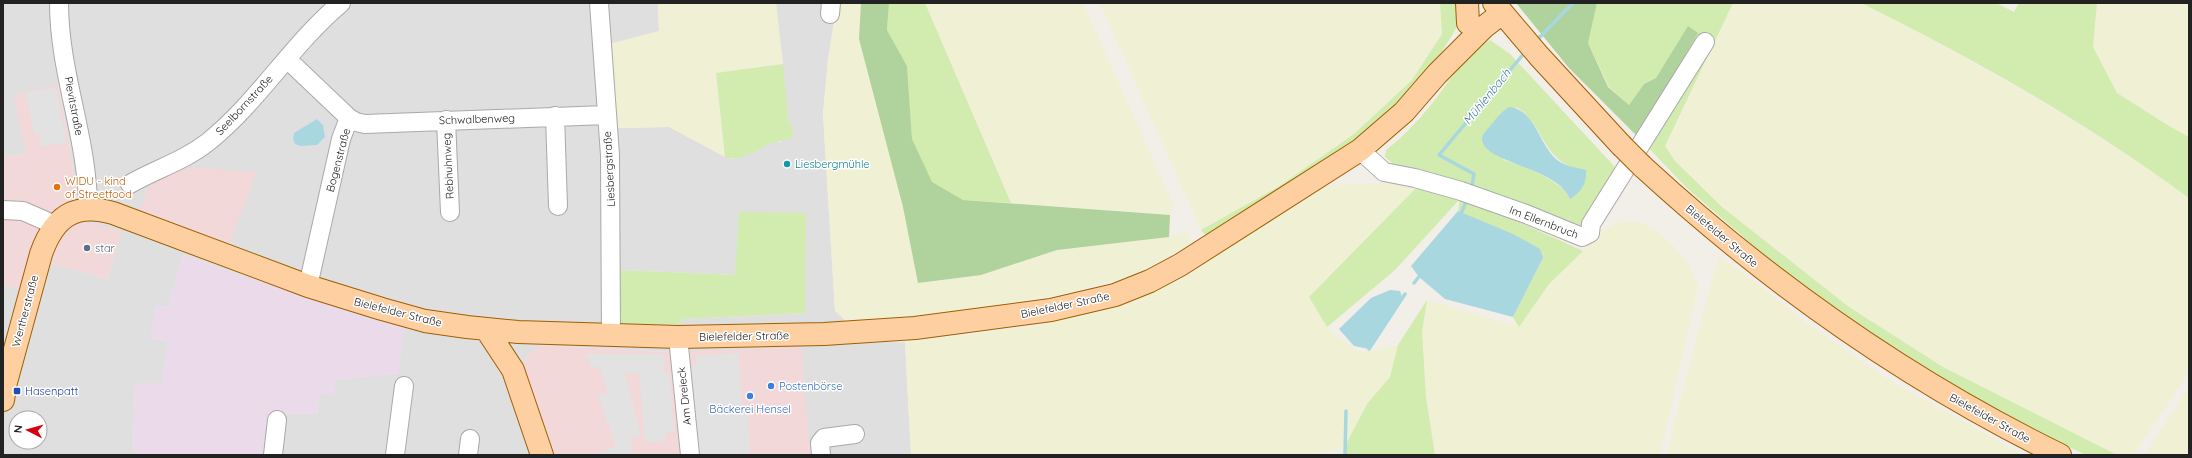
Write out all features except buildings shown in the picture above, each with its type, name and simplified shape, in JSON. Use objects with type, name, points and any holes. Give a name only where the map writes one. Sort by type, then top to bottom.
[{"type":"main road","name":"Bielefelder Straße","points":[[88,208],[113,213],[308,286],[414,318],[467,328],[611,336],[678,337],[824,334],[915,328],[1027,314],[1115,294],[1150,281],[1180,265],[1360,150],[1404,112],[1437,74],[1484,27],[1495,6]]},
{"type":"main road","name":"Bielefelder Straße","points":[[1437,74],[1468,13],[1495,6]]},
{"type":"main road","name":"Bielefelder Straße","points":[[1495,6],[1621,145],[1642,166],[1741,253],[1809,305],[1926,382],[1999,424],[2060,455]]},
{"type":"main road","points":[[55,225],[71,213],[88,208]]},
{"type":"main road","name":"Wertherstraße","points":[[4,388],[41,254],[48,235],[55,225]]},
{"type":"main road","points":[[486,329],[513,370],[542,455]]},
{"type":"main road","points":[[513,370],[518,332]]},
{"type":"street","name":"Pievitstraße","points":[[59,3],[65,60],[88,179],[88,208]]},
{"type":"street","name":"Seelbornstraße","points":[[130,184],[146,175],[187,158],[208,142],[226,126],[341,3]]},
{"type":"street","name":"Liesbergstraße","points":[[599,3],[610,155],[612,226],[611,336]]},
{"type":"street","name":"Im Ellernbruch","points":[[1360,150],[1384,172],[1415,178],[1461,191],[1526,214],[1582,237],[1590,233],[1591,224],[1705,42]]},
{"type":"street","name":"Bogenstraße","points":[[287,59],[349,118],[341,139],[308,286]]},
{"type":"street","name":"Schwalbenweg","points":[[349,118],[365,124],[606,114]]},
{"type":"street","points":[[555,116],[558,206]]},
{"type":"street","name":"Rebhuhnweg","points":[[446,120],[450,212]]},
{"type":"street","points":[[3,210],[23,211],[55,225]]},
{"type":"street","name":"Am Dreieck","points":[[678,337],[690,455]]},
{"type":"street","points":[[395,455],[404,386]]},
{"type":"street","points":[[273,455],[277,420]]},
{"type":"street","points":[[821,455],[820,443],[824,438],[855,434]]},
{"type":"shaded area","points":[[3,3],[658,3],[659,31],[616,128],[669,127],[731,159],[776,141],[781,142],[792,127],[788,120],[776,3],[837,3],[828,60],[823,114],[835,311],[845,320],[845,343],[905,342],[911,455],[815,455],[809,444],[688,350],[667,352],[541,345],[528,355],[523,369],[553,455],[266,455],[270,413],[317,414],[320,394],[336,380],[399,373],[313,299],[183,255],[168,307],[156,306],[151,338],[168,341],[162,384],[135,383],[133,455],[3,455],[3,285],[24,291],[33,258],[108,279],[121,231],[88,224],[75,185],[68,135],[58,85],[26,154],[3,157]],"holes":[[[620,270],[736,275],[805,313],[682,319],[681,324]]]},
{"type":"shaded area","points":[[58,85],[68,135],[75,185],[88,223],[121,231],[108,279],[33,258],[24,291],[3,285],[3,157],[26,154],[13,95]]},
{"type":"shaded area","points":[[56,88],[67,143],[41,146],[40,134],[34,134],[26,93]]},
{"type":"shaded area","points":[[189,167],[257,172],[228,247],[139,213],[150,183]]},
{"type":"shaded area","points":[[183,255],[313,299],[404,326],[399,373],[336,380],[334,396],[320,394],[317,414],[270,413],[266,455],[133,455],[135,383],[162,383],[168,341],[151,338],[156,306],[168,307]]},
{"type":"shaded area","points":[[540,345],[667,352],[801,347],[809,444],[813,445],[815,455],[553,455],[523,369],[528,355]]},
{"type":"shaded area","points":[[739,353],[742,412],[748,412],[750,455],[695,455],[688,366],[697,365],[696,356]]},
{"type":"shaded area","points":[[586,354],[664,354],[664,373],[670,373],[674,432],[665,433],[666,441],[645,442],[639,373],[625,373],[641,435],[631,438],[633,455],[595,455],[616,447],[598,395],[608,392],[599,366],[592,368]]},
{"type":"green space","points":[[658,3],[776,3],[783,64],[716,73],[725,157],[669,127],[616,128],[609,44],[659,31]]},
{"type":"green space","points":[[837,3],[861,3],[859,39],[903,207],[918,283],[981,275],[1057,250],[1169,237],[1186,232],[1191,244],[1127,277],[1061,295],[929,315],[845,320],[835,311],[823,114],[828,60]]},
{"type":"green space","points":[[861,3],[889,3],[887,30],[907,66],[912,139],[932,182],[963,200],[1170,215],[1169,237],[1057,250],[981,275],[918,283],[903,207],[859,39]]},
{"type":"green space","points":[[889,3],[925,3],[1011,203],[963,200],[931,182],[912,139],[907,66],[887,30]]},
{"type":"green space","points":[[925,3],[1083,3],[1174,206],[1170,215],[1011,203]]},
{"type":"green space","points":[[1100,3],[1440,3],[1442,34],[1412,80],[1354,134],[1278,187],[1201,230]]},
{"type":"green space","points":[[1440,3],[1459,3],[1458,25],[1436,62],[1373,129],[1208,238],[1201,230],[1278,187],[1354,134],[1412,80],[1442,34]]},
{"type":"green space","points":[[1516,3],[1597,3],[1588,43],[1608,87],[1629,105],[1644,84],[1656,78],[1688,26],[1698,33],[1638,137],[1569,68]]},
{"type":"green space","points":[[1597,3],[1733,3],[1665,146],[1675,161],[1722,207],[1849,307],[1943,367],[2117,455],[2086,455],[2026,426],[1935,375],[1848,320],[1784,272],[1688,189],[1638,137],[1697,33],[1688,27],[1656,78],[1644,84],[1629,105],[1609,87],[1588,43]]},
{"type":"green space","points":[[1733,3],[1861,3],[1914,29],[2039,100],[2141,163],[2189,198],[2189,372],[2133,455],[2117,455],[1943,367],[1849,307],[1722,207],[1675,161],[1665,147]]},
{"type":"green space","points":[[1861,3],[1996,3],[2014,12],[2019,3],[2097,3],[2093,47],[2117,93],[2189,137],[2189,198],[2111,144],[2030,93],[1904,24]]},
{"type":"green space","points":[[2097,3],[2189,3],[2189,137],[2117,93],[2093,47]]},
{"type":"green space","points":[[1490,40],[1510,54],[1614,166],[1616,173],[1582,228],[1398,168],[1385,157],[1386,150],[1415,123],[1431,105],[1465,60],[1481,45]],"holes":[[[1516,107],[1524,113],[1555,155],[1562,162],[1572,167],[1567,192],[1536,172],[1503,160]]]},
{"type":"green space","points":[[783,64],[788,120],[792,127],[793,136],[787,140],[769,144],[739,158],[725,157],[716,73]]},
{"type":"green space","points":[[1385,183],[1416,188],[1309,297],[1327,327],[1338,338],[1357,350],[1365,352],[1398,345],[1390,377],[1367,404],[1344,448],[1310,455],[911,455],[905,342],[1046,324],[1155,289],[1319,186]]},
{"type":"green space","points":[[1426,187],[1486,208],[1583,251],[1549,284],[1519,327],[1513,317],[1543,258],[1458,211],[1460,199],[1395,270],[1327,327],[1309,297],[1416,188]]},
{"type":"green space","points":[[739,212],[806,213],[805,313],[682,319],[681,324],[619,324],[620,270],[735,275]]},
{"type":"green space","points":[[1621,221],[1641,223],[1658,232],[1674,246],[1687,262],[1698,286],[1660,455],[1435,455],[1426,397],[1422,332],[1427,300],[1519,327],[1549,284],[1588,246],[1598,232]]},
{"type":"green space","points":[[1720,257],[1739,270],[1805,322],[1887,379],[2023,455],[1668,455],[1675,420],[1714,273]]},
{"type":"green space","points":[[1427,300],[1422,332],[1426,397],[1435,455],[1344,455],[1344,448],[1367,404],[1390,377],[1398,345]]},
{"type":"green space","points":[[2189,388],[2189,455],[2144,455]]},
{"type":"water","points":[[1509,107],[1519,110],[1526,115],[1554,157],[1562,163],[1586,170],[1582,187],[1570,199],[1563,188],[1551,180],[1537,172],[1494,154],[1485,147],[1482,137],[1499,116]]},
{"type":"water","points":[[317,119],[323,125],[325,137],[317,145],[300,146],[295,144],[293,139],[294,133]]},
{"type":"water","points":[[1458,211],[1513,234],[1540,249],[1543,258],[1513,317],[1445,299],[1419,277],[1411,266]]},
{"type":"water","points":[[1390,290],[1400,291],[1402,297],[1369,349],[1354,346],[1339,329],[1371,298]]},
{"type":"waterway","name":"Mühlenbach","points":[[1536,41],[1573,3]]},
{"type":"waterway","name":"Mühlenbach","points":[[1472,186],[1474,174],[1439,155],[1526,51]]},
{"type":"waterway","name":"Mühlenbach","points":[[1460,216],[1466,202]]},
{"type":"waterway","name":"Mühlenbach","points":[[1414,283],[1421,274]]},
{"type":"waterway","name":"Mühlenbach","points":[[1369,349],[1405,294]]},
{"type":"waterway","name":"Mühlenbach","points":[[1345,455],[1346,411]]},
{"type":"place","name":"Liesbergmühle","points":[[787,164]]},
{"type":"place","name":"WIDU - kind of Streetfood","points":[[57,187]]},
{"type":"place","name":"star","points":[[87,248]]},
{"type":"place","name":"Postenbörse","points":[[771,386]]},
{"type":"place","name":"Hasenpatt","points":[[17,391]]},
{"type":"place","name":"Bäckerei Hensel","points":[[750,396]]}]
